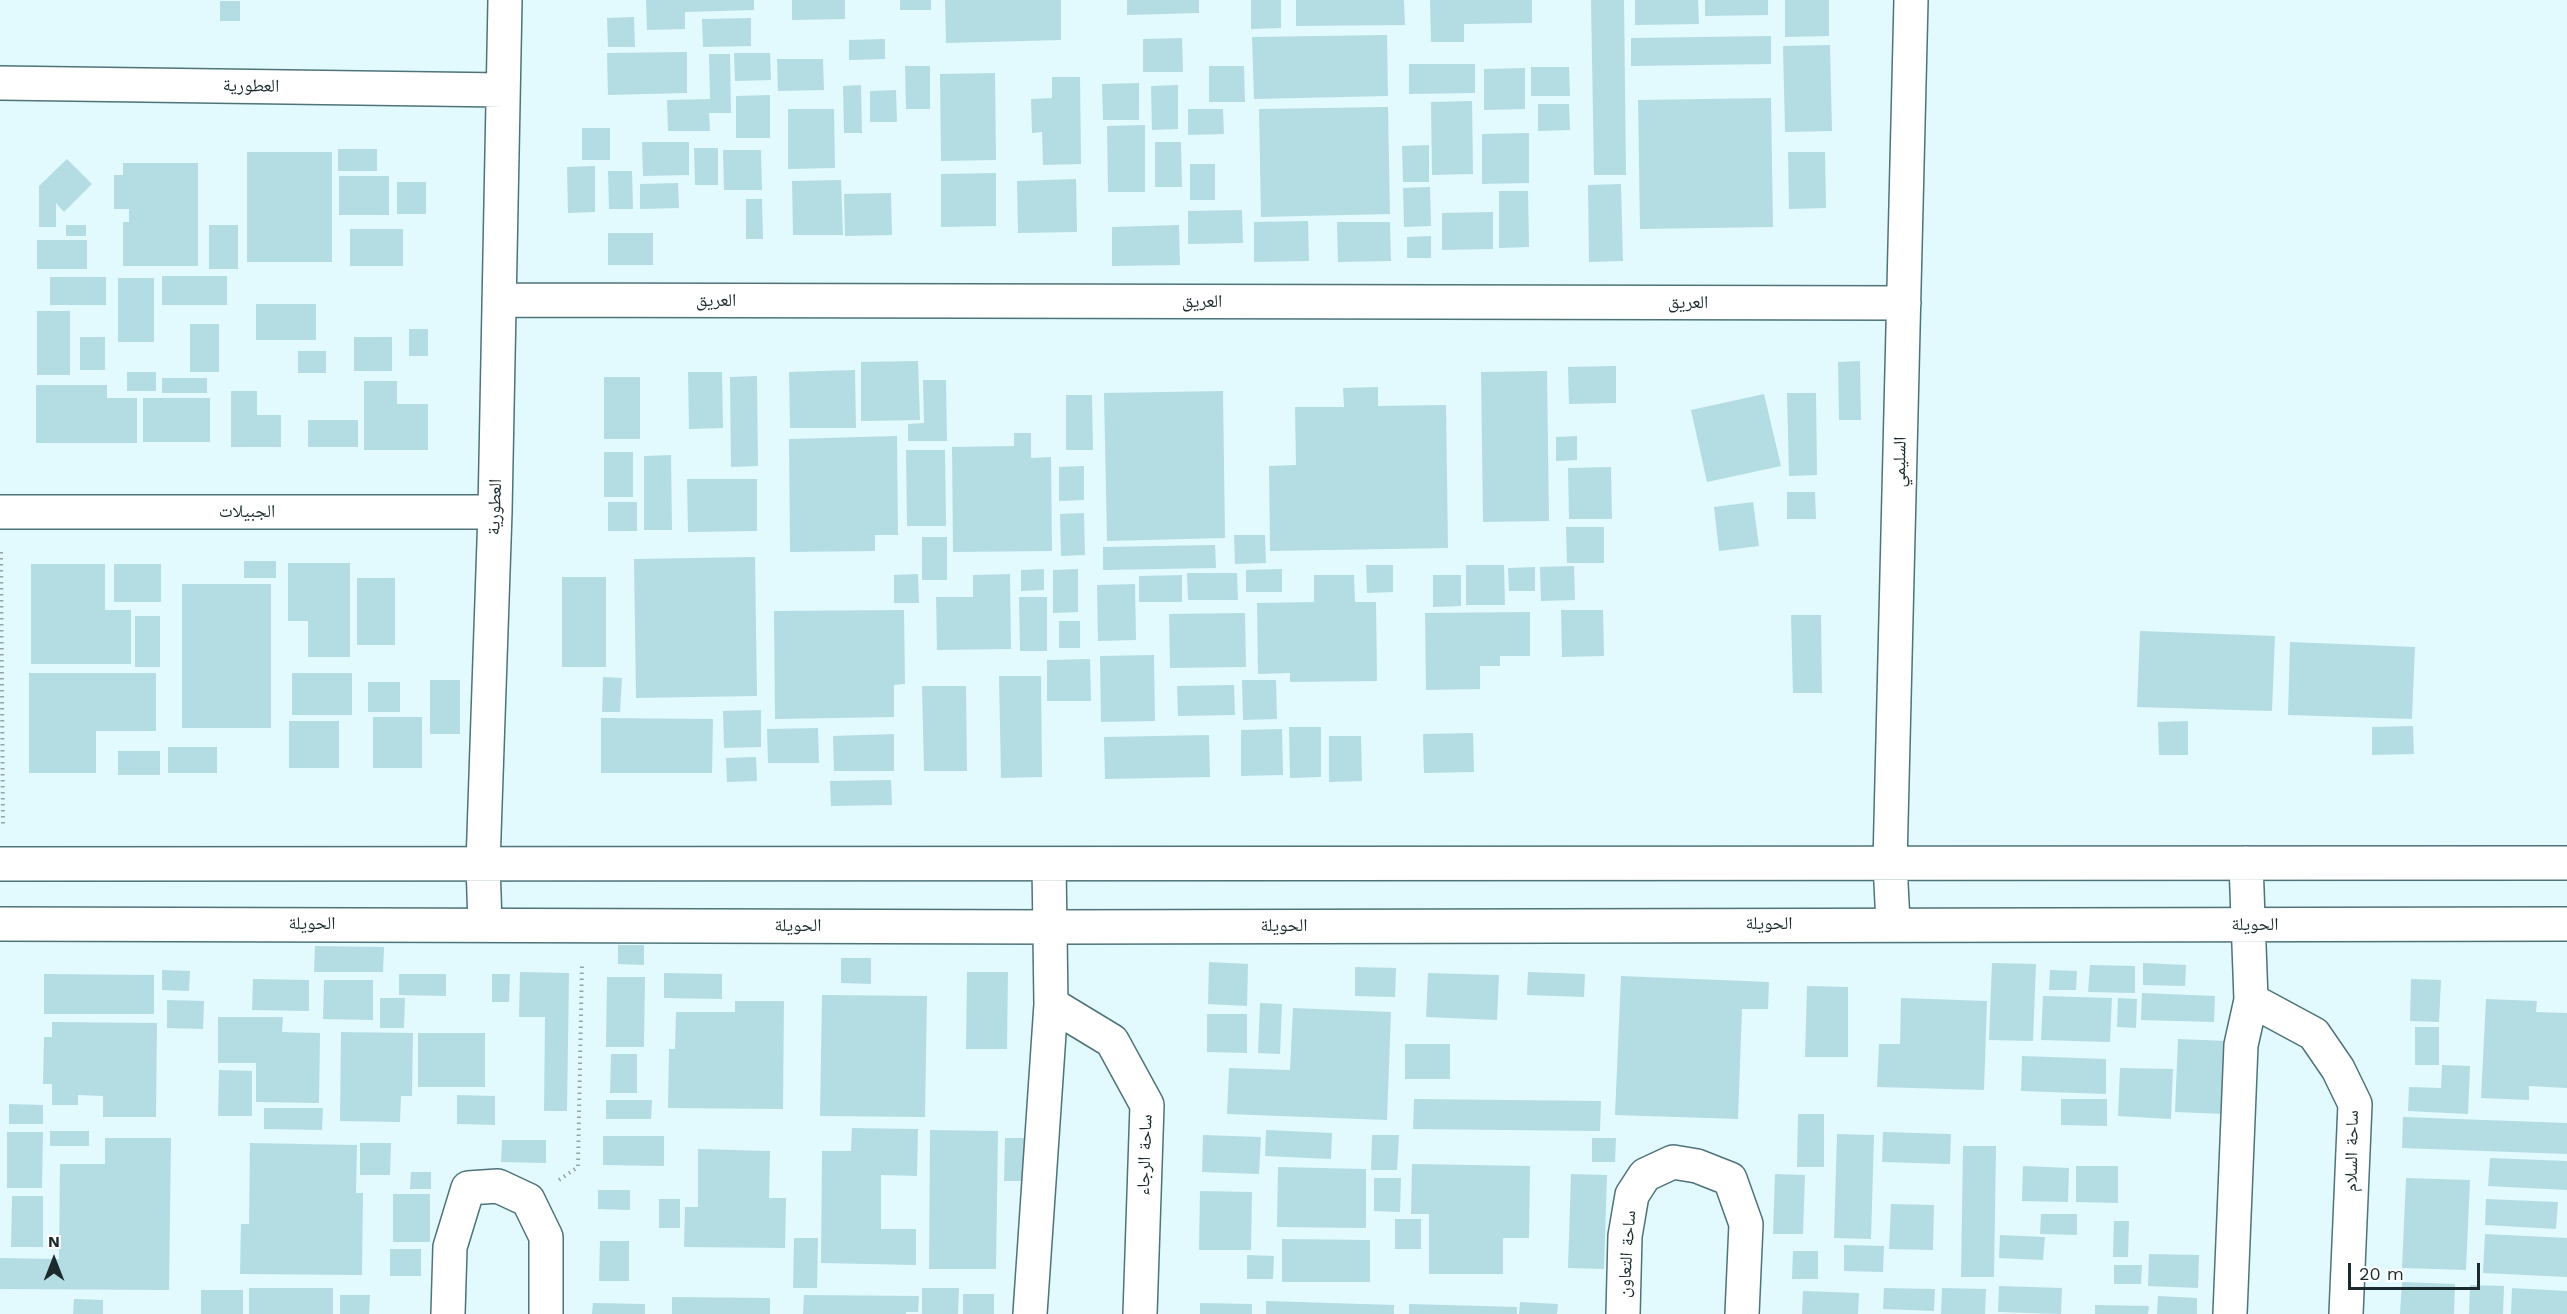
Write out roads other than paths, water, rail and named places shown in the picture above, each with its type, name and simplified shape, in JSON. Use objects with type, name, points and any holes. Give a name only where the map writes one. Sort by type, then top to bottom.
[{"type":"street","name":"العطورية","points":[[485,924],[483,864],[495,512],[505,0]]},
{"type":"street","name":"السليمي","points":[[1893,923],[1890,863],[1911,0]]},
{"type":"street","name":"العطورية","points":[[0,83],[502,90]]},
{"type":"street","name":"العريق","points":[[499,300],[1905,303]]},
{"type":"street","name":"الجبيلات","points":[[0,512],[495,512]]},
{"type":"street","points":[[2230,1314],[2241,1045],[2251,1000],[2246,863]]},
{"type":"street","points":[[2,864],[2567,863]]},
{"type":"street","points":[[1030,1314],[1051,1004],[1052,927],[1049,864]]},
{"type":"street","name":"الحويلة","points":[[0,924],[1052,927],[1893,923],[2250,926],[2567,924]]},
{"type":"street","name":"ساحة السلام","points":[[2251,1000],[2314,1034],[2338,1069],[2355,1104],[2346,1314]]},
{"type":"street","name":"ساحة الرجاء","points":[[1051,1004],[1112,1041],[1147,1105],[1140,1314]]},
{"type":"street","name":"ساحة التعاون","points":[[1623,1314],[1625,1236],[1632,1195],[1645,1175],[1673,1162],[1697,1166],[1730,1179],[1746,1224],[1742,1314]]},
{"type":"street","points":[[448,1314],[450,1247],[468,1188],[498,1186],[528,1200],[546,1237],[546,1314]]}]
